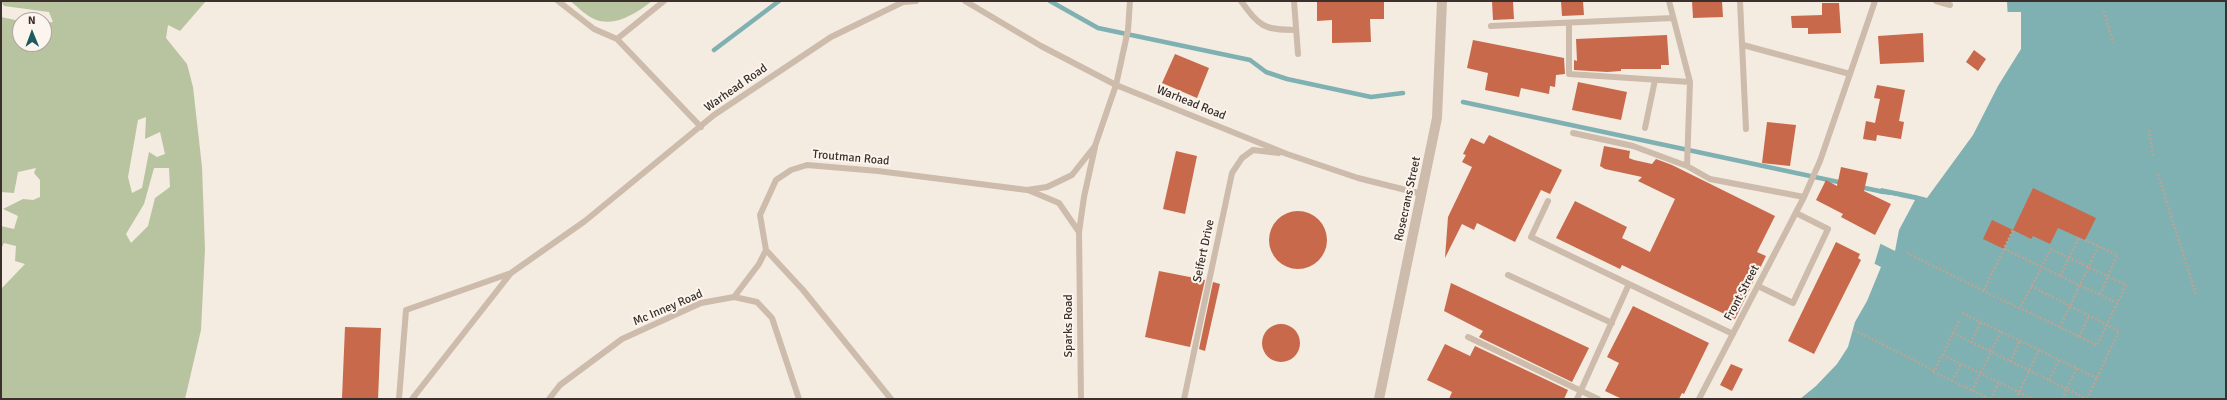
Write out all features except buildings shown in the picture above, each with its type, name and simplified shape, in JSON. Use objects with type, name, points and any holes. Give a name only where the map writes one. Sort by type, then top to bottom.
[{"type":"street","name":"Rosecrans Street","points":[[1379,399],[1437,118],[1442,1]]},
{"type":"lane","points":[[558,1],[594,29],[617,39],[700,127]]},
{"type":"lane","points":[[617,39],[664,1]]},
{"type":"lane","name":"Warhead Road","points":[[511,273],[585,221],[714,115],[832,37],[903,2],[916,1]]},
{"type":"lane","name":"Warhead Road","points":[[965,1],[1041,46],[1116,85],[1287,154],[1358,178],[1422,194]]},
{"type":"lane","name":"Troutman Road","points":[[1080,252],[1079,232],[1084,197],[1095,146],[1116,85],[1128,30],[1130,1]]},
{"type":"lane","points":[[1241,1],[1261,25],[1274,30],[1296,30]]},
{"type":"lane","points":[[1294,1],[1298,54]]},
{"type":"lane","points":[[1669,1],[1690,82],[1687,166]]},
{"type":"lane","points":[[1740,1],[1746,129]]},
{"type":"lane","name":"Front Street","points":[[1698,399],[1758,286],[1816,171],[1875,1]]},
{"type":"lane","points":[[1936,1],[1950,5]]},
{"type":"lane","points":[[1491,26],[1673,18]]},
{"type":"lane","points":[[1569,23],[1569,74],[1690,82]]},
{"type":"lane","points":[[1742,45],[1850,74]]},
{"type":"lane","points":[[1645,128],[1655,80]]},
{"type":"lane","points":[[1573,133],[1633,146],[1687,166],[1710,179],[1804,197]]},
{"type":"lane","name":"Troutman Road","points":[[1027,190],[1047,187],[1072,176],[1095,146]]},
{"type":"lane","name":"Seifert Drive","points":[[1184,399],[1232,173],[1242,158],[1253,150],[1287,154]]},
{"type":"lane","name":"Troutman Road","points":[[766,250],[760,215],[776,180],[791,170],[807,165],[878,171],[1027,190],[1059,203],[1079,232]]},
{"type":"lane","points":[[1548,201],[1531,237],[1733,334]]},
{"type":"lane","points":[[1758,286],[1793,303],[1828,229],[1796,212]]},
{"type":"lane","points":[[734,297],[759,264],[766,250],[803,290],[891,399]]},
{"type":"lane","name":"Sparks Road","points":[[1080,252],[1081,399]]},
{"type":"lane","points":[[399,399],[406,310],[511,273]]},
{"type":"lane","points":[[412,399],[511,273]]},
{"type":"lane","points":[[1508,275],[1612,322]]},
{"type":"lane","points":[[1577,399],[1629,284]]},
{"type":"lane","name":"Mc Inney Road","points":[[549,399],[560,385],[622,339],[701,303],[734,297],[757,302],[772,318],[799,399]]},
{"type":"lane","points":[[1468,337],[1598,399]]},
{"type":"path","points":[[2104,11],[2113,43]]},
{"type":"path","points":[[2149,130],[2154,156]]},
{"type":"path","points":[[2158,174],[2196,295]]},
{"type":"path","points":[[1984,290],[2013,230]]},
{"type":"path","points":[[2060,276],[2079,238]]},
{"type":"path","points":[[2085,240],[2117,255],[2100,294]]},
{"type":"path","points":[[2060,328],[2098,247]]},
{"type":"path","points":[[2004,249],[2117,303]]},
{"type":"path","points":[[1907,253],[1978,289],[1984,290],[2004,300],[2020,308],[2060,328],[2097,345],[2126,285],[2051,249],[2020,308]]},
{"type":"path","points":[[1953,334],[2087,399],[2120,331],[2031,286]]},
{"type":"path","points":[[1968,309],[1964,313],[2097,378]]},
{"type":"path","points":[[2079,337],[2089,316]]},
{"type":"path","points":[[1959,320],[1934,372],[1990,399],[1999,382]]},
{"type":"path","points":[[1971,343],[1981,321]]},
{"type":"path","points":[[1854,330],[1935,371]]},
{"type":"path","points":[[1972,391],[2001,331]]},
{"type":"path","points":[[2010,362],[2020,341]]},
{"type":"path","points":[[2016,399],[2039,350]]},
{"type":"path","points":[[1943,355],[2033,399]]},
{"type":"path","points":[[2049,380],[2059,360]]},
{"type":"path","points":[[1952,381],[1961,364]]},
{"type":"path","points":[[2062,399],[2077,368]]},
{"type":"green space","points":[[1,1],[206,1],[180,31],[168,25],[166,38],[187,64],[193,87],[202,167],[205,249],[201,330],[185,399],[1,399],[1,289],[25,264],[15,261],[16,246],[4,243],[1,249],[1,226],[14,229],[18,216],[3,209],[23,199],[33,200],[40,197],[40,180],[34,173],[36,168],[18,172],[14,193],[1,192],[1,17],[12,19],[12,52],[52,52],[53,22],[52,12],[4,6]],"holes":[[[146,117],[145,139],[160,132],[165,154],[157,157],[149,152],[142,188],[132,193],[128,177],[138,120]],[[154,168],[169,168],[170,187],[155,198],[148,226],[131,243],[126,234],[144,204]]]},
{"type":"green space","points":[[570,1],[652,1],[631,15],[616,21],[608,22],[592,18]]},
{"type":"water","points":[[2007,1],[2226,1],[2226,399],[1794,399],[1816,374],[1869,282],[1884,232],[1900,197],[1878,193],[1881,188],[1916,195],[1972,106],[2009,39]]},
{"type":"pier","points":[[2005,12],[2021,12],[2021,49],[1998,86],[1973,135],[1927,198],[1908,193],[1915,193],[1970,105],[2007,39]]},
{"type":"pier","points":[[1890,195],[1915,200],[1899,230],[1895,251],[1879,243],[1897,199],[1890,197]]},
{"type":"pier","points":[[1873,263],[1881,267],[1867,301],[1855,322],[1848,347],[1837,364],[1816,386],[1800,399],[1792,399],[1815,373],[1867,281]]},
{"type":"waterway","points":[[714,50],[779,1]]},
{"type":"waterway","points":[[1050,1],[1098,28],[1250,60],[1266,72],[1287,79],[1371,97],[1403,93]]},
{"type":"waterway","points":[[1463,102],[1843,183]]},
{"type":"waterway","points":[[1860,187],[1884,192]]}]
